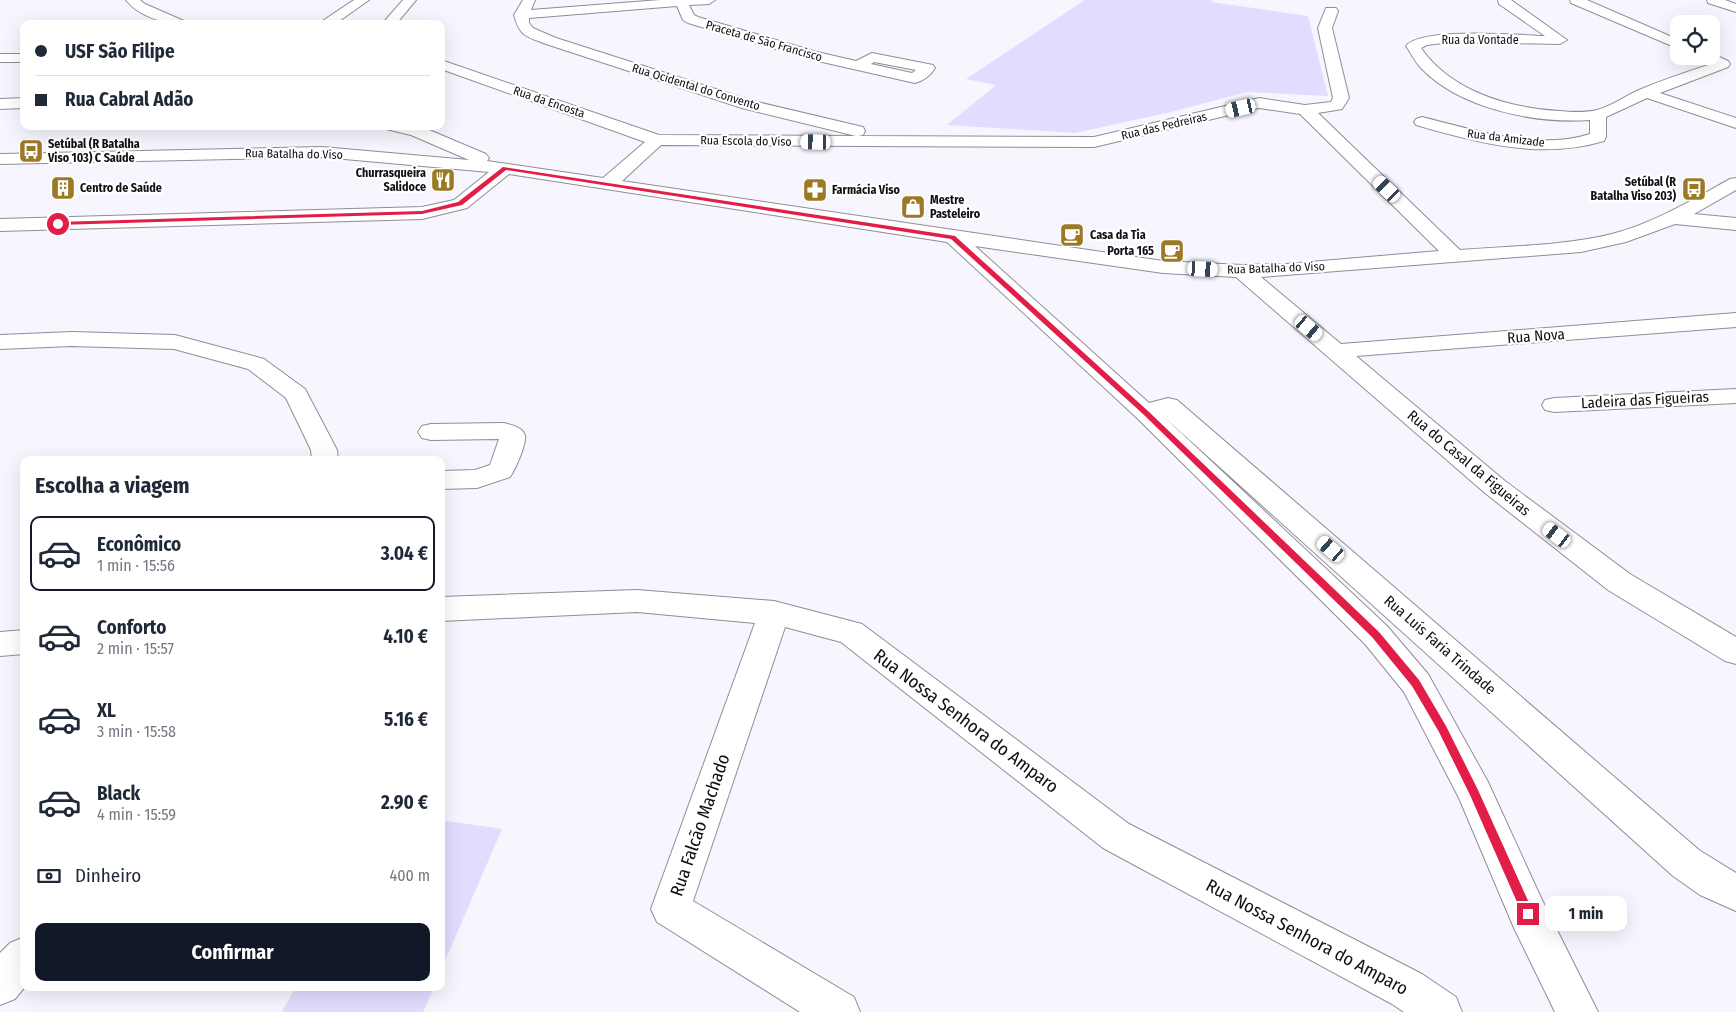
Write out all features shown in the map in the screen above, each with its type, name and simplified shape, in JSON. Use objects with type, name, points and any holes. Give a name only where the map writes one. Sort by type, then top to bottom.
[{"type":"street","points":[[132,0],[140,7],[170,20]]},
{"type":"street","points":[[331,20],[363,0]]},
{"type":"street","points":[[392,20],[410,0]]},
{"type":"street","points":[[521,15],[529,0]]},
{"type":"street","points":[[521,15],[709,0]]},
{"type":"street","points":[[1576,0],[1670,40]]},
{"type":"street","points":[[1714,0],[1736,8]]},
{"type":"street","name":"Rua da Vontade","points":[[1504,1],[1560,40],[1450,38],[1424,41],[1413,46],[1416,54],[1435,74],[1461,91],[1488,102],[1536,113],[1568,116],[1598,115],[1646,93]]},
{"type":"street","name":"Praceta de São Francisco","points":[[681,2],[688,17],[693,20],[814,56],[858,66]]},
{"type":"street","name":"Rua das Pedreiras","points":[[902,142],[1094,142],[1259,103],[1305,110],[1336,106],[1341,98],[1325,28],[1331,11]]},
{"type":"street","name":"Rua Ocidental do Convento","points":[[521,15],[521,22],[524,28],[551,41],[748,105],[902,142]]},
{"type":"street","points":[[0,58],[20,58]]},
{"type":"street","points":[[1646,93],[1723,64],[1720,63]]},
{"type":"street","name":"Rua da Encosta","points":[[445,65],[656,140]]},
{"type":"street","points":[[1646,93],[1736,123]]},
{"type":"street","points":[[0,104],[20,103]]},
{"type":"street","points":[[1305,110],[1455,256]]},
{"type":"street","name":"Rua da Amizade","points":[[1422,122],[1449,130],[1502,140],[1534,144],[1576,143],[1598,137],[1598,115]]},
{"type":"street","points":[[322,152],[410,130]]},
{"type":"street","points":[[368,156],[408,143],[414,130]]},
{"type":"street","points":[[0,225],[422,212],[460,204],[505,168],[416,130]]},
{"type":"street","points":[[606,185],[656,140]]},
{"type":"street","name":"Rua Escola do Viso","points":[[656,140],[902,142]]},
{"type":"street","name":"Rua Batalha do Viso","points":[[0,159],[322,152],[505,168],[953,238],[1164,267],[1242,271],[1286,270],[1581,246],[1619,238],[1673,218],[1736,183]]},
{"type":"street","points":[[1673,218],[1736,224]]},
{"type":"street","points":[[953,238],[1145,412],[1376,634],[1416,683],[1475,794],[1528,914],[1577,1012]]},
{"type":"street","name":"Rua do Casal da Figueiras","points":[[1242,271],[1495,487],[1619,582],[1736,652]]},
{"type":"street","name":"Rua Nova","points":[[1335,351],[1736,320]]},
{"type":"street","points":[[0,342],[72,339],[175,342],[256,364],[296,394],[324,450],[325,456]]},
{"type":"street","name":"Ladeira das Figueiras","points":[[1554,405],[1736,396]]},
{"type":"street","name":"Rua Luís Faria Trindade","points":[[1145,412],[1168,405],[1686,863],[1714,882],[1736,892]]},
{"type":"street","points":[[431,432],[504,431],[512,435],[501,471],[477,479],[445,480]]},
{"type":"street","name":"Rua Nossa Senhora do Amparo","points":[[445,609],[637,600],[774,613],[851,633],[1116,836],[1407,988],[1441,1012]]},
{"type":"street","name":"Rua Falcão Machado","points":[[774,613],[671,909],[839,1012]]},
{"type":"street","points":[[0,984],[20,962]]},
{"type":"shaded area","points":[[1085,0],[1212,0],[1211,2],[1308,16],[1328,96],[1247,92],[1171,112],[1075,133],[947,125],[996,85],[966,79]]},
{"type":"shaded area","points":[[445,821],[502,829],[445,961]]},
{"type":"shaded area","points":[[293,991],[433,991],[423,1012],[282,1012]]},
{"type":"place","name":"Setúbal (R Batalha Viso 103) C Saúde","points":[[31,151]]},
{"type":"place","name":"Churrasqueira Salidoce","points":[[443,180]]},
{"type":"place","name":"Centro de Saúde","points":[[63,188]]},
{"type":"place","name":"Setúbal (R Batalha Viso 203)","points":[[1694,189]]},
{"type":"place","name":"Farmácia Viso","points":[[815,190]]},
{"type":"place","name":"Mestre Pasteleiro","points":[[913,207]]},
{"type":"place","name":"Casa da Tia","points":[[1072,235]]},
{"type":"place","name":"Porta 165","points":[[1172,251]]},
{"type":"route","points":[[58,224],[422,212],[460,204],[505,168],[953,238],[1145,412],[1376,634],[1416,683],[1442,729],[1475,794],[1528,914]]}]
